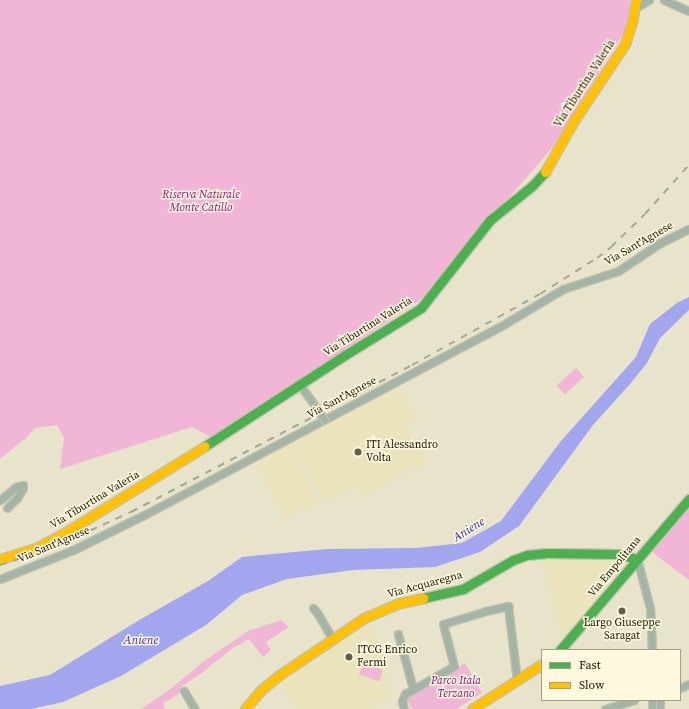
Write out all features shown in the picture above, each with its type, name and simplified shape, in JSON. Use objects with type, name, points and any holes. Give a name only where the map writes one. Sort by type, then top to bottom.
[{"type":"main road","name":"Via Tiburtina Valeria","points":[[0,559],[29,551],[66,532],[226,434],[421,308],[486,225],[543,175],[555,159],[578,113],[622,49],[629,33],[635,4]]},
{"type":"main road","name":"Via Empolitana","points":[[561,649],[689,499]]},
{"type":"main road","name":"Via Acquaregna","points":[[245,709],[260,691],[278,676],[371,614],[400,603],[463,589],[510,561],[527,555],[542,553],[591,553],[622,555],[637,559]]},
{"type":"main road","points":[[478,707],[541,665]]},
{"type":"street","points":[[635,4],[649,0]]},
{"type":"street","points":[[664,0],[689,11]]},
{"type":"street","name":"Via Sant'Agnese","points":[[0,579],[66,553],[146,514],[506,323],[563,289],[618,271],[660,243],[689,229]]},
{"type":"street","points":[[300,385],[316,406],[324,420]]},
{"type":"street","points":[[0,500],[16,487],[23,485],[23,488],[17,498],[7,508]]},
{"type":"street","points":[[637,559],[650,608],[652,649]]},
{"type":"street","points":[[404,709],[402,699],[405,694],[454,666],[443,624],[508,606],[517,680]]},
{"type":"street","points":[[312,608],[318,614],[333,640]]},
{"type":"street","points":[[398,634],[413,689]]},
{"type":"street","points":[[184,691],[194,709]]},
{"type":"street","points":[[605,709],[631,701]]},
{"type":"shaded area","name":"ITI Alessandro Volta","points":[[397,382],[417,418],[406,424],[427,462],[362,498],[356,487],[325,504],[290,441]]},
{"type":"shaded area","points":[[290,444],[317,503],[283,519],[256,460]]},
{"type":"shaded area","points":[[543,558],[623,558],[629,566],[562,641]]},
{"type":"shaded area","name":"ITCG Enrico Fermi","points":[[370,619],[393,698],[375,704],[375,709],[296,709],[279,680],[329,649],[343,634]]},
{"type":"green space","name":"Riserva Naturale Monte Catillo","points":[[0,0],[630,0],[627,28],[552,148],[420,300],[211,437],[192,427],[60,469],[64,438],[57,425],[35,428],[25,439],[0,459]]},
{"type":"green space","points":[[576,368],[584,377],[565,394],[557,385]]},
{"type":"green space","points":[[689,508],[689,580],[652,552]]},
{"type":"green space","points":[[281,620],[289,627],[266,642],[271,650],[263,657],[249,639],[233,648],[203,672],[181,687],[179,694],[163,703],[165,709],[141,709],[169,690],[204,661],[248,631]]},
{"type":"green space","points":[[363,663],[383,670],[379,681],[359,674]]},
{"type":"green space","name":"Parco Itala Terzano","points":[[465,663],[482,693],[456,709],[412,709],[406,698]]},
{"type":"water","name":"Aniene","points":[[689,297],[689,310],[660,338],[647,363],[593,425],[519,526],[480,552],[435,567],[353,570],[287,579],[242,595],[206,625],[121,676],[63,702],[31,709],[0,709],[0,686],[50,675],[141,619],[208,581],[242,557],[327,549],[416,548],[462,543],[501,521],[561,441],[636,357],[650,324],[677,303]]},
{"type":"railway","points":[[0,565],[52,548],[131,512],[412,365],[540,294],[597,258],[611,247],[645,214],[689,165]]},
{"type":"traffic: fast","points":[[205,446],[345,355],[421,308],[490,220],[532,186],[545,172]]},
{"type":"traffic: fast","points":[[561,649],[689,499]]},
{"type":"traffic: fast","points":[[423,598],[463,589],[513,560],[527,555],[547,553],[618,554],[637,559]]},
{"type":"traffic: slow","points":[[545,172],[575,119],[625,44],[632,23],[636,0]]},
{"type":"traffic: slow","points":[[0,559],[36,548],[66,532],[205,446]]},
{"type":"traffic: slow","points":[[245,709],[260,691],[278,676],[364,618],[400,603],[423,598]]},
{"type":"traffic: slow","points":[[472,709],[541,665]]},
{"type":"place","name":"ITI Alessandro Volta","points":[[358,452]]},
{"type":"place","name":"Largo Giuseppe Saragat","points":[[622,611]]},
{"type":"place","name":"ITCG Enrico Fermi","points":[[349,657]]}]
